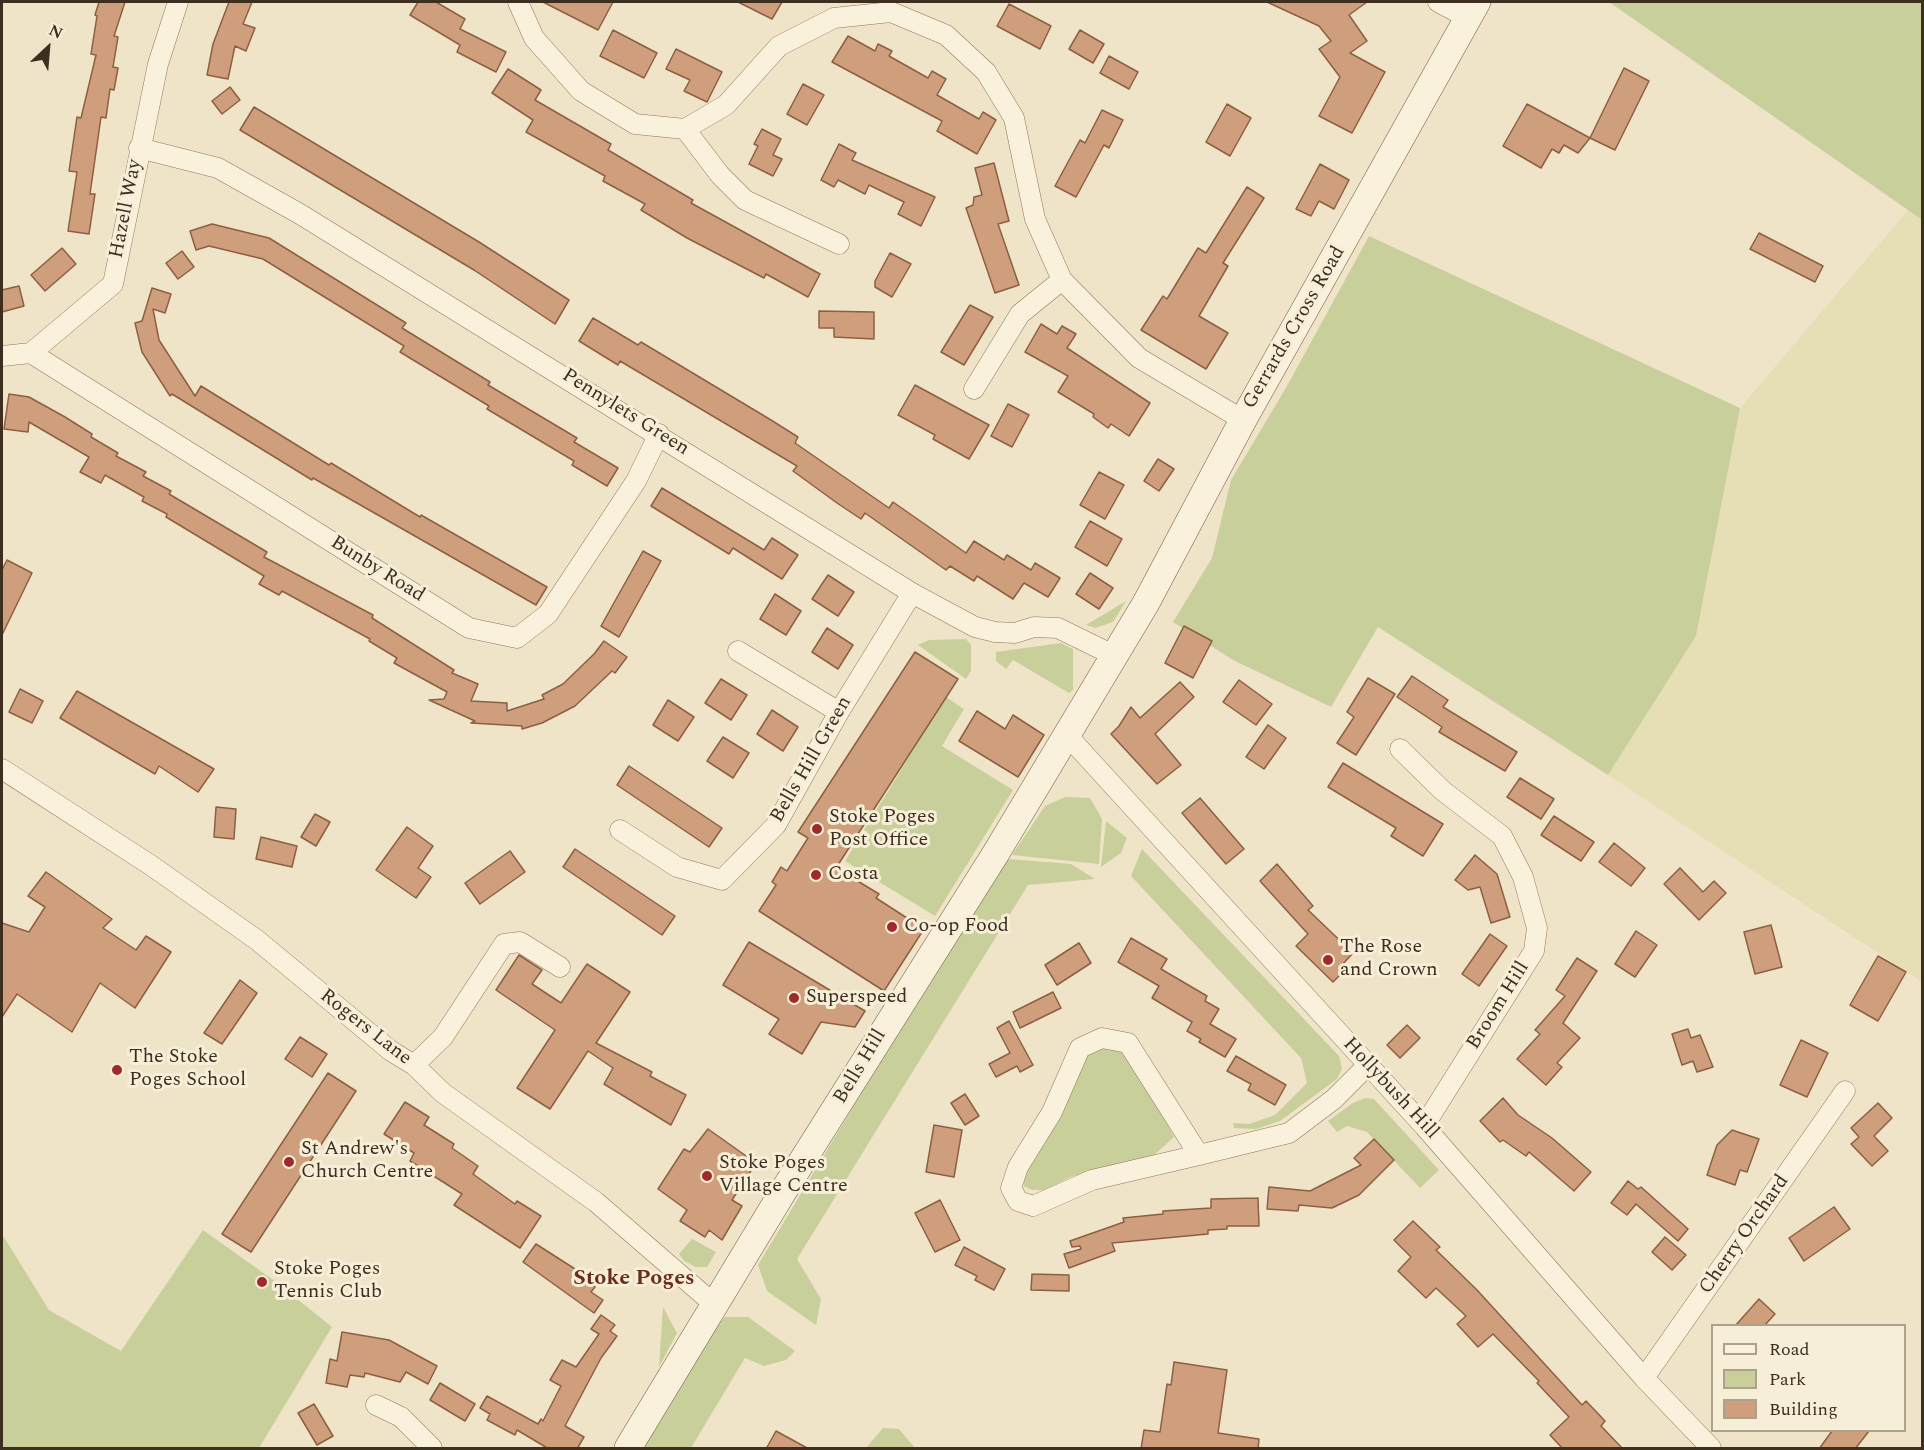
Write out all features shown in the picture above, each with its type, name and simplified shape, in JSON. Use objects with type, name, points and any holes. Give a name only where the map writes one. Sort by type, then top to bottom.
[{"type":"main road","name":"Gerrards Cross Road","points":[[1113,655],[1146,603],[1243,420],[1473,10]]},
{"type":"main road","name":"Bells Hill","points":[[628,1449],[894,1013],[996,853],[1113,655]]},
{"type":"street","name":"Hazell Way","points":[[32,353],[113,284],[158,64],[178,2]]},
{"type":"street","points":[[518,2],[534,38],[581,91],[635,124],[685,129],[726,105],[779,46],[834,18],[891,12],[946,35],[986,72],[1014,118],[1035,219],[1062,280],[1139,358],[1243,420]]},
{"type":"street","points":[[1438,2],[1473,10]]},
{"type":"street","points":[[685,129],[720,175],[746,200],[839,244]]},
{"type":"street","name":"Pennylets Green","points":[[139,148],[218,168],[300,214],[659,434],[912,593],[975,627],[1005,633],[1034,627],[1058,628],[1113,655]]},
{"type":"street","points":[[974,389],[1020,314],[1062,280]]},
{"type":"street","points":[[2,356],[32,353]]},
{"type":"street","name":"Bunby Road","points":[[32,353],[469,628],[517,638],[548,614],[636,481],[659,434]]},
{"type":"street","name":"Bells Hill Green","points":[[620,830],[677,867],[722,880],[776,825],[839,712],[912,593]]},
{"type":"street","points":[[738,651],[839,712]]},
{"type":"street","name":"Hollybush Hill","points":[[1066,734],[1424,1126],[1644,1378],[1711,1449]]},
{"type":"street","name":"Broom Hill","points":[[1400,749],[1443,791],[1502,836],[1523,877],[1537,928],[1534,951],[1424,1126]]},
{"type":"street","name":"Rogers Lane","points":[[2,769],[152,866],[257,940],[391,1051],[414,1065],[442,1093],[596,1202],[715,1305]]},
{"type":"street","points":[[414,1065],[443,1037],[504,944],[520,942],[560,967]]},
{"type":"street","points":[[1198,1155],[1128,1043],[1102,1038],[1080,1048],[1052,1112],[1018,1167],[1011,1188],[1018,1202],[1033,1206],[1092,1180],[1198,1155],[1289,1133],[1334,1099],[1368,1065]]},
{"type":"street","name":"Cherry Orchard","points":[[1644,1378],[1845,1091]]},
{"type":"street","points":[[376,1405],[401,1417],[432,1449]]},
{"type":"shaded area","points":[[1908,210],[1922,220],[1922,982],[1608,775],[1696,636],[1740,408]]},
{"type":"green space","points":[[1609,2],[1922,2],[1922,220],[1908,210]]},
{"type":"green space","points":[[1369,236],[1740,408],[1696,636],[1608,775],[1378,627],[1331,707],[1233,660],[1173,622],[1212,558],[1231,480],[1287,386]]},
{"type":"green space","points":[[1126,601],[1113,622],[1095,628],[1086,625]]},
{"type":"green space","points":[[966,639],[971,645],[971,671],[966,679],[918,645],[929,640]]},
{"type":"green space","points":[[1061,643],[1073,649],[1073,690],[1069,693],[1013,660],[1006,669],[996,661],[996,652]]},
{"type":"green space","points":[[946,697],[964,709],[942,746],[1013,790],[935,916],[845,861]]},
{"type":"green space","points":[[1065,797],[1090,798],[1102,819],[1099,864],[1012,855],[1045,806]]},
{"type":"green space","points":[[1106,821],[1127,838],[1121,853],[1101,867]]},
{"type":"green space","points":[[1142,849],[1339,1056],[1342,1069],[1337,1079],[1280,1121],[1256,1129],[1234,1128],[1233,1123],[1249,1124],[1275,1115],[1307,1083],[1301,1058],[1131,876]]},
{"type":"green space","points":[[1008,859],[1071,864],[1095,879],[1028,885],[797,1259],[821,1299],[816,1325],[767,1291],[758,1265],[859,1097]]},
{"type":"green space","points":[[1101,1042],[1128,1051],[1174,1137],[1152,1157],[1070,1177],[1045,1190],[1032,1190],[1024,1186],[1021,1174],[1073,1087],[1090,1051]]},
{"type":"green space","points":[[1365,1098],[1374,1099],[1439,1170],[1420,1188],[1367,1132],[1347,1126],[1337,1132],[1328,1121],[1353,1103]]},
{"type":"green space","points":[[203,1230],[276,1282],[332,1327],[259,1448],[2,1448],[2,1234],[49,1310],[121,1351]]},
{"type":"green space","points":[[692,1239],[716,1252],[707,1267],[696,1267],[684,1261],[679,1254]]},
{"type":"green space","points":[[663,1307],[677,1333],[659,1367]]},
{"type":"green space","points":[[725,1317],[748,1317],[795,1351],[786,1360],[764,1366],[745,1358],[691,1448],[640,1448],[704,1339]]},
{"type":"green space","points":[[883,1428],[899,1429],[915,1448],[866,1448]]},
{"type":"building","points":[[99,2],[125,2],[114,36],[118,37],[113,67],[118,68],[114,90],[110,89],[106,118],[101,117],[90,194],[95,194],[89,234],[68,231],[77,172],[69,171],[77,117],[81,118],[96,55],[91,54],[97,16],[95,15]]},
{"type":"building","points":[[229,2],[252,2],[243,24],[255,28],[246,51],[235,46],[228,79],[207,75],[213,44]]},
{"type":"building","points":[[418,2],[436,2],[465,19],[460,29],[506,52],[496,72],[457,52],[460,45],[410,15]]},
{"type":"building","points":[[543,2],[613,2],[598,30]]},
{"type":"building","points":[[738,2],[782,2],[772,19]]},
{"type":"building","points":[[1267,2],[1367,2],[1349,15],[1367,41],[1350,53],[1385,72],[1352,133],[1319,116],[1340,77],[1319,49],[1331,41],[1319,26]]},
{"type":"building","points":[[1009,4],[1051,26],[1040,49],[997,26]]},
{"type":"building","points":[[613,30],[657,53],[644,78],[600,56]]},
{"type":"building","points":[[1080,30],[1104,44],[1093,63],[1069,49]]},
{"type":"building","points":[[848,36],[875,51],[878,44],[892,51],[889,56],[928,78],[932,71],[946,79],[937,95],[979,119],[983,112],[996,120],[977,154],[937,131],[942,121],[832,62]]},
{"type":"building","points":[[676,49],[722,72],[707,102],[684,91],[690,80],[666,69]]},
{"type":"building","points":[[1109,56],[1138,72],[1129,89],[1100,73]]},
{"type":"building","points":[[1624,68],[1649,81],[1615,150],[1590,138]]},
{"type":"building","points":[[508,69],[541,90],[535,100],[611,144],[608,150],[693,200],[691,203],[820,274],[808,297],[766,274],[764,278],[687,238],[641,210],[645,204],[603,181],[605,176],[526,132],[533,120],[492,93]]},
{"type":"building","points":[[803,84],[824,95],[807,125],[787,114]]},
{"type":"building","points":[[230,87],[240,100],[222,114],[212,101]]},
{"type":"building","points":[[1227,104],[1251,118],[1230,156],[1206,142]]},
{"type":"building","points":[[1527,104],[1590,138],[1578,153],[1564,145],[1559,153],[1552,149],[1541,168],[1503,146]]},
{"type":"building","points":[[254,107],[479,242],[569,300],[555,324],[474,270],[240,130]]},
{"type":"building","points":[[1102,110],[1123,120],[1109,148],[1104,145],[1076,197],[1055,186],[1080,140],[1085,143]]},
{"type":"building","points":[[762,129],[781,139],[773,155],[782,159],[773,176],[749,164],[758,146],[754,144]]},
{"type":"building","points":[[839,144],[856,153],[852,160],[935,197],[921,226],[898,214],[904,202],[869,185],[865,194],[838,180],[834,187],[821,180]]},
{"type":"building","points":[[994,163],[1009,221],[998,224],[1019,285],[995,293],[966,208],[973,205],[974,197],[982,195],[975,168]]},
{"type":"building","points":[[1320,164],[1349,180],[1334,209],[1319,201],[1311,216],[1296,209]]},
{"type":"building","points":[[1247,187],[1264,198],[1223,263],[1228,266],[1199,316],[1228,333],[1206,369],[1141,330],[1163,296],[1167,299],[1198,248],[1206,253]]},
{"type":"building","points":[[212,224],[269,238],[406,323],[402,328],[490,382],[488,385],[577,438],[574,442],[618,468],[607,486],[572,465],[574,461],[487,409],[489,406],[400,352],[404,346],[263,259],[209,246],[196,250],[190,231]]},
{"type":"building","points":[[1759,233],[1823,266],[1815,282],[1750,249]]},
{"type":"building","points":[[62,248],[76,264],[45,291],[31,275]]},
{"type":"building","points":[[182,251],[194,267],[178,279],[166,263]]},
{"type":"building","points":[[890,253],[911,264],[892,297],[875,287],[875,281]]},
{"type":"building","points":[[19,286],[24,306],[2,312],[2,290]]},
{"type":"building","points":[[152,288],[171,294],[165,313],[153,309],[159,340],[195,396],[201,386],[329,465],[331,463],[420,517],[421,515],[547,587],[536,605],[313,478],[312,480],[172,394],[170,396],[142,352],[135,323],[142,321]]},
{"type":"building","points":[[970,305],[993,317],[964,365],[941,352]]},
{"type":"building","points":[[819,311],[874,312],[874,339],[834,337],[834,328],[819,328]]},
{"type":"building","points":[[593,318],[638,345],[641,342],[798,437],[795,443],[889,508],[893,502],[966,553],[974,541],[1004,560],[1007,555],[1031,570],[1035,563],[1060,578],[1048,597],[1024,583],[1013,599],[977,576],[974,581],[950,566],[946,570],[865,513],[861,519],[837,503],[793,471],[797,466],[620,361],[618,365],[579,341]]},
{"type":"building","points":[[1041,324],[1057,334],[1062,326],[1076,334],[1067,348],[1150,403],[1129,436],[1111,424],[1108,428],[1093,417],[1094,414],[1058,392],[1068,376],[1025,352]]},
{"type":"building","points":[[915,385],[989,425],[969,459],[933,439],[935,435],[898,415]]},
{"type":"building","points":[[9,394],[29,397],[65,417],[92,434],[91,437],[118,453],[116,456],[146,472],[143,476],[171,491],[169,494],[267,552],[264,557],[373,615],[372,618],[454,670],[452,673],[478,684],[471,701],[507,703],[507,711],[544,699],[542,695],[563,684],[604,641],[627,657],[615,673],[612,671],[575,706],[542,723],[522,729],[522,726],[471,723],[475,721],[429,700],[444,699],[447,692],[394,663],[397,658],[369,641],[370,639],[282,591],[279,595],[259,584],[264,576],[166,517],[167,514],[142,501],[144,497],[105,475],[101,483],[80,472],[89,457],[29,422],[28,432],[4,429]]},
{"type":"building","points":[[1008,404],[1029,415],[1012,447],[991,436]]},
{"type":"building","points":[[1158,459],[1174,469],[1159,491],[1144,481]]},
{"type":"building","points":[[1099,472],[1124,485],[1105,519],[1080,505]]},
{"type":"building","points":[[662,488],[764,550],[772,538],[798,555],[782,579],[733,548],[729,554],[651,506]]},
{"type":"building","points":[[1090,521],[1122,539],[1107,566],[1075,547]]},
{"type":"building","points":[[643,551],[661,561],[619,637],[601,626]]},
{"type":"building","points":[[7,560],[32,573],[2,635],[2,570]]},
{"type":"building","points":[[1090,573],[1113,588],[1099,609],[1076,594]]},
{"type":"building","points":[[828,575],[854,592],[838,616],[812,599]]},
{"type":"building","points":[[775,594],[801,611],[786,635],[760,619]]},
{"type":"building","points":[[1184,626],[1212,641],[1193,678],[1165,663]]},
{"type":"building","points":[[827,628],[853,645],[838,669],[812,652]]},
{"type":"building","points":[[915,652],[958,679],[836,868],[879,894],[876,898],[924,929],[884,991],[759,911],[776,885],[772,882],[781,867],[787,871],[808,838],[798,832]]},
{"type":"building","points":[[1412,676],[1448,700],[1443,707],[1517,752],[1505,771],[1439,732],[1442,727],[1397,697]]},
{"type":"building","points":[[1368,678],[1395,694],[1356,755],[1337,743],[1354,717],[1347,712]]},
{"type":"building","points":[[721,679],[747,695],[731,720],[705,703]]},
{"type":"building","points":[[1239,680],[1272,704],[1256,725],[1223,702]]},
{"type":"building","points":[[1180,682],[1194,697],[1155,734],[1181,765],[1157,784],[1111,734],[1131,707],[1140,718]]},
{"type":"building","points":[[20,689],[43,701],[32,723],[9,712]]},
{"type":"building","points":[[77,691],[214,769],[198,792],[159,766],[155,774],[60,718]]},
{"type":"building","points":[[668,700],[694,717],[678,741],[653,725]]},
{"type":"building","points":[[772,710],[798,727],[783,751],[757,734]]},
{"type":"building","points":[[977,711],[1005,729],[1013,715],[1044,735],[1018,777],[959,741]]},
{"type":"building","points":[[1268,725],[1286,738],[1264,769],[1246,757]]},
{"type":"building","points":[[723,737],[749,753],[733,778],[707,761]]},
{"type":"building","points":[[1343,763],[1443,824],[1423,856],[1391,836],[1396,828],[1328,787]]},
{"type":"building","points":[[629,766],[722,828],[709,847],[617,785]]},
{"type":"building","points":[[1520,778],[1554,799],[1541,819],[1507,797]]},
{"type":"building","points":[[1200,798],[1244,849],[1226,864],[1182,813]]},
{"type":"building","points":[[216,807],[236,809],[234,839],[214,837]]},
{"type":"building","points":[[315,814],[330,822],[316,846],[301,837]]},
{"type":"building","points":[[1554,816],[1594,842],[1581,861],[1541,835]]},
{"type":"building","points":[[407,827],[433,846],[418,868],[431,877],[416,898],[376,870]]},
{"type":"building","points":[[261,837],[297,846],[292,867],[256,859]]},
{"type":"building","points":[[1614,843],[1645,868],[1631,886],[1599,862]]},
{"type":"building","points":[[575,849],[675,916],[662,935],[563,867]]},
{"type":"building","points":[[510,851],[525,872],[480,904],[465,883]]},
{"type":"building","points":[[1475,855],[1497,874],[1510,917],[1491,923],[1480,887],[1468,890],[1455,880]]},
{"type":"building","points":[[1277,864],[1313,906],[1308,910],[1353,953],[1342,965],[1346,969],[1333,982],[1296,946],[1308,934],[1260,881]]},
{"type":"building","points":[[1680,868],[1703,892],[1714,881],[1726,893],[1699,920],[1664,884]]},
{"type":"building","points":[[46,872],[112,919],[103,928],[136,950],[146,936],[171,952],[135,1008],[100,983],[72,1032],[17,994],[2,1017],[2,923],[29,932],[45,907],[28,896]]},
{"type":"building","points":[[1771,925],[1782,967],[1755,974],[1744,932]]},
{"type":"building","points":[[1636,931],[1657,945],[1635,977],[1615,964]]},
{"type":"building","points":[[1490,934],[1507,946],[1479,986],[1462,974]]},
{"type":"building","points":[[1131,938],[1167,959],[1161,969],[1207,996],[1205,1001],[1219,1009],[1210,1024],[1236,1039],[1225,1057],[1199,1042],[1201,1039],[1187,1031],[1192,1022],[1152,998],[1159,986],[1118,962]]},
{"type":"building","name":"Superspeed","points":[[749,942],[865,1011],[855,1027],[821,1022],[802,1054],[769,1034],[779,1019],[723,985]]},
{"type":"building","points":[[1079,943],[1091,963],[1057,985],[1045,965]]},
{"type":"building","points":[[519,955],[542,970],[532,984],[561,1003],[587,964],[630,992],[596,1043],[652,1072],[650,1076],[686,1095],[671,1125],[604,1084],[613,1068],[588,1051],[550,1109],[517,1088],[555,1030],[496,990]]},
{"type":"building","points":[[1878,956],[1906,972],[1878,1021],[1850,1005]]},
{"type":"building","points":[[1577,958],[1597,971],[1563,1023],[1580,1038],[1557,1063],[1562,1067],[1546,1085],[1517,1059],[1540,1034],[1535,1030],[1565,996],[1556,990]]},
{"type":"building","points":[[240,980],[257,993],[222,1044],[204,1033]]},
{"type":"building","points":[[1053,992],[1061,1008],[1020,1028],[1013,1012]]},
{"type":"building","points":[[1009,1021],[1033,1065],[1020,1072],[1017,1066],[996,1077],[989,1064],[1010,1053],[997,1028]]},
{"type":"building","points":[[1407,1025],[1420,1038],[1400,1058],[1387,1045]]},
{"type":"building","points":[[1688,1029],[1691,1038],[1700,1035],[1713,1067],[1697,1072],[1693,1061],[1682,1065],[1672,1034]]},
{"type":"building","points":[[300,1037],[327,1054],[312,1077],[285,1059]]},
{"type":"building","points":[[1801,1040],[1828,1053],[1807,1097],[1780,1085]]},
{"type":"building","points":[[1236,1056],[1286,1085],[1275,1105],[1248,1090],[1251,1084],[1227,1071]]},
{"type":"building","name":"St Andrew's Church Centre","points":[[328,1073],[356,1091],[251,1252],[222,1234]]},
{"type":"building","points":[[965,1094],[979,1116],[965,1125],[951,1103]]},
{"type":"building","points":[[1503,1098],[1518,1115],[1552,1138],[1591,1172],[1574,1191],[1529,1152],[1526,1156],[1503,1140],[1500,1142],[1480,1121]]},
{"type":"building","points":[[405,1102],[429,1117],[424,1125],[454,1144],[452,1148],[478,1166],[473,1174],[515,1204],[517,1201],[541,1216],[520,1248],[454,1205],[462,1194],[410,1161],[414,1153],[384,1134]]},
{"type":"building","points":[[1878,1103],[1892,1118],[1874,1136],[1888,1151],[1872,1166],[1851,1144],[1859,1137],[1851,1128]]},
{"type":"building","points":[[934,1125],[962,1130],[954,1177],[926,1172]]},
{"type":"building","name":"Stoke Poges Village Centre","points":[[708,1129],[756,1163],[732,1200],[742,1206],[722,1240],[709,1230],[705,1237],[680,1221],[687,1210],[658,1189],[684,1149],[690,1152]]},
{"type":"building","points":[[1732,1130],[1759,1139],[1747,1172],[1740,1170],[1735,1185],[1707,1175],[1717,1145]]},
{"type":"building","points":[[1374,1139],[1394,1160],[1359,1195],[1332,1208],[1299,1205],[1298,1211],[1267,1209],[1269,1187],[1310,1191],[1361,1165],[1354,1158]]},
{"type":"building","points":[[1628,1181],[1638,1189],[1641,1187],[1688,1229],[1678,1241],[1636,1204],[1627,1215],[1611,1203]]},
{"type":"building","points":[[1258,1198],[1259,1226],[1227,1226],[1227,1229],[1208,1230],[1208,1234],[1112,1243],[1115,1251],[1069,1268],[1064,1254],[1081,1249],[1080,1246],[1072,1247],[1070,1241],[1124,1222],[1123,1218],[1163,1214],[1163,1211],[1211,1208],[1211,1199]]},
{"type":"building","points":[[940,1200],[960,1240],[935,1252],[915,1213]]},
{"type":"building","points":[[1834,1207],[1850,1229],[1804,1261],[1789,1238]]},
{"type":"building","points":[[1413,1221],[1440,1247],[1436,1250],[1477,1290],[1582,1405],[1586,1401],[1605,1421],[1601,1426],[1623,1449],[1563,1449],[1550,1435],[1569,1417],[1537,1383],[1539,1381],[1493,1334],[1478,1347],[1457,1324],[1466,1316],[1436,1288],[1426,1298],[1398,1271],[1411,1257],[1394,1240]]},
{"type":"building","points":[[1665,1237],[1686,1255],[1672,1270],[1652,1252]]},
{"type":"building","points":[[536,1244],[586,1276],[584,1280],[595,1287],[591,1292],[603,1300],[594,1313],[523,1262]]},
{"type":"building","points":[[964,1247],[1005,1269],[994,1290],[975,1280],[977,1276],[955,1265]]},
{"type":"building","points":[[1032,1274],[1069,1275],[1069,1291],[1031,1290]]},
{"type":"building","points":[[1759,1299],[1775,1314],[1766,1324],[1737,1324]]},
{"type":"building","points":[[601,1315],[615,1325],[610,1331],[617,1336],[601,1358],[565,1426],[584,1437],[577,1449],[549,1449],[517,1430],[515,1435],[487,1420],[490,1414],[480,1408],[487,1396],[538,1424],[541,1419],[543,1421],[561,1386],[550,1380],[562,1360],[576,1367],[599,1334],[591,1329]]},
{"type":"building","points":[[342,1332],[389,1340],[437,1366],[428,1384],[406,1372],[400,1382],[365,1373],[364,1377],[350,1375],[347,1387],[326,1383],[330,1359],[337,1361]]},
{"type":"building","points":[[1174,1362],[1227,1370],[1218,1433],[1259,1439],[1258,1449],[1141,1449],[1144,1430],[1160,1432],[1167,1384],[1171,1385]]},
{"type":"building","points":[[440,1383],[475,1404],[465,1421],[430,1400]]},
{"type":"building","points":[[314,1404],[333,1436],[317,1445],[298,1413]]},
{"type":"building","points":[[776,1431],[809,1449],[766,1449]]},
{"type":"building","points":[[1831,1432],[1868,1432],[1855,1449],[1819,1449]]},
{"type":"place","name":"Stoke Poges Post Office","points":[[817,829]]},
{"type":"place","name":"Costa","points":[[816,875]]},
{"type":"place","name":"Co-op Food","points":[[892,927]]},
{"type":"place","name":"The Rose and Crown","points":[[1328,960]]},
{"type":"place","name":"Superspeed","points":[[794,998]]},
{"type":"place","name":"The Stoke Poges School","points":[[117,1070]]},
{"type":"place","name":"St Andrew's Church Centre","points":[[289,1162]]},
{"type":"place","name":"Stoke Poges Village Centre","points":[[707,1176]]},
{"type":"place","name":"Stoke Poges Tennis Club","points":[[262,1282]]},
{"type":"district","name":"Stoke Poges","points":[[634,1280]]}]
